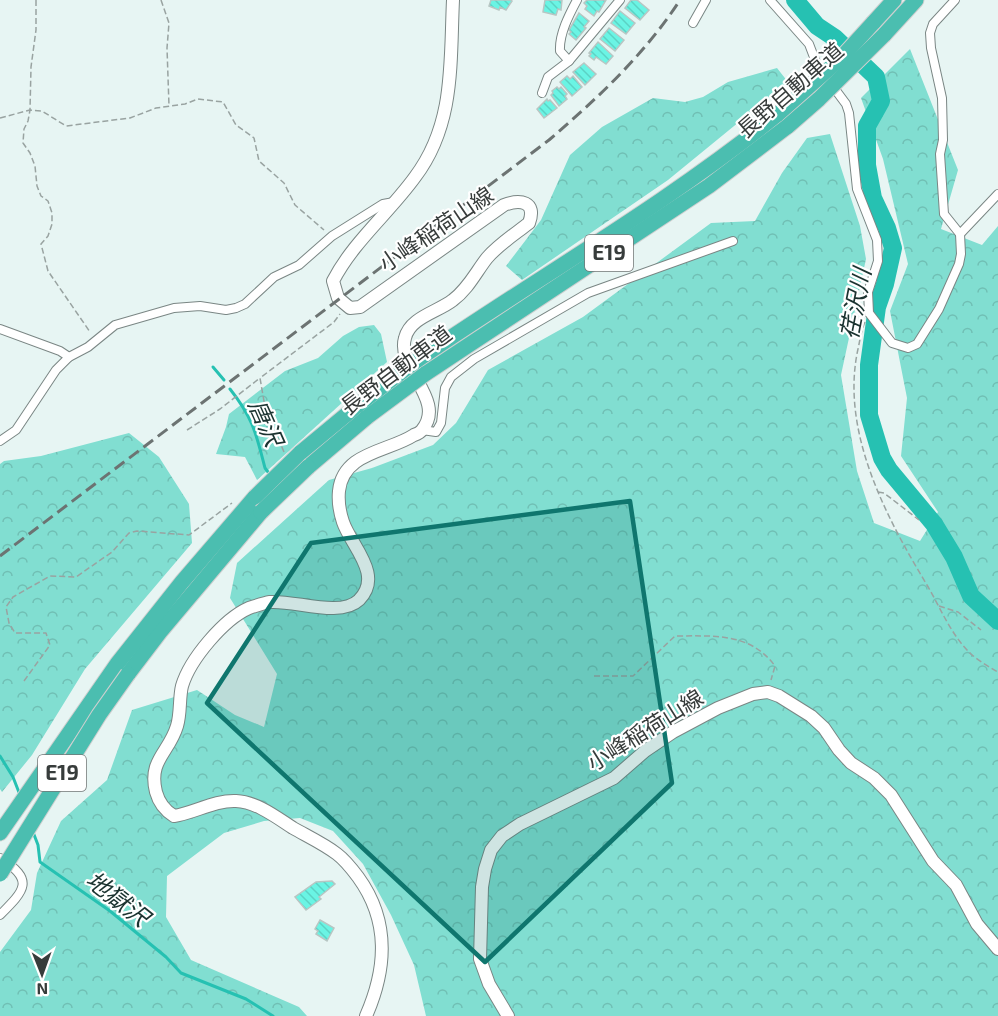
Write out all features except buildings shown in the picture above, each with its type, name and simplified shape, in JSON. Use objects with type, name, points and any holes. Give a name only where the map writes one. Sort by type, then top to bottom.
[{"type":"highway","name":"長野自動車道","points":[[0,833],[122,669],[182,582],[247,497],[292,453],[362,411],[421,367],[709,186],[783,120],[894,0]]},
{"type":"highway","name":"長野自動車道","points":[[783,120],[819,99],[916,0]]},
{"type":"highway","name":"長野自動車道","points":[[0,874],[93,724],[122,669],[160,632],[261,512],[362,411]]},
{"type":"main road","name":"小峰稲荷山線","points":[[422,430],[427,418],[428,407],[426,396],[405,358],[404,340],[407,331],[414,323],[454,300],[489,256],[529,223],[532,215],[530,208],[526,203],[515,201],[504,205],[360,307],[350,308],[338,298],[333,281],[344,260],[426,162],[441,129],[449,88],[453,0]]},
{"type":"main road","points":[[366,1016],[380,972],[381,931],[372,901],[352,869],[337,854],[253,804],[236,801],[220,803],[174,816],[158,801],[153,782],[154,771],[158,759],[172,739],[177,726],[182,687],[188,672],[213,636],[230,618],[249,608],[269,602],[333,608],[346,607],[358,601],[365,591],[368,580],[367,567],[343,523],[339,491],[343,477],[361,457],[405,441],[422,430]]},
{"type":"main road","name":"小峰稲荷山線","points":[[508,1016],[489,984],[480,959],[482,887],[485,869],[491,850],[502,836],[520,824],[614,778],[645,751],[673,732],[718,708],[753,694],[768,692]]},
{"type":"main road","points":[[768,692],[779,696],[811,716],[824,728],[851,763],[874,778],[891,795],[933,861],[956,885],[977,924],[998,949]]},
{"type":"street","points":[[569,61],[560,51],[560,44],[568,17],[577,0]]},
{"type":"street","points":[[542,93],[548,76],[569,61],[620,0]]},
{"type":"street","points":[[693,22],[706,0]]},
{"type":"street","points":[[770,0],[809,44],[817,65],[846,104],[849,113],[857,189],[877,240],[878,261],[868,292],[870,314],[892,343],[908,348],[917,344],[939,309],[959,264],[960,234],[944,214],[940,154],[943,140],[942,98],[930,33],[933,24],[955,0]]},
{"type":"street","points":[[960,234],[998,194]]},
{"type":"street","points":[[0,441],[16,430],[56,370],[69,357],[123,321],[174,308],[200,306],[226,310],[236,308],[245,303],[274,277],[299,265],[332,236],[383,204],[394,201]]},
{"type":"street","points":[[422,430],[436,432],[441,423],[445,388],[451,377],[474,359],[588,293],[734,241]]},
{"type":"street","points":[[0,329],[60,351],[69,357]]},
{"type":"street","points":[[0,858],[19,871],[23,885],[21,892],[0,915]]},
{"type":"path","points":[[36,0],[30,110],[24,129],[23,143],[35,166],[40,196],[48,201],[52,213],[52,224],[48,236],[41,244],[48,271],[96,341]]},
{"type":"path","points":[[161,0],[169,23],[167,48],[169,106]]},
{"type":"path","points":[[0,118],[30,110],[42,111],[66,126],[130,118],[156,108],[198,99],[223,102],[236,125],[254,138],[259,161],[284,183],[295,205],[332,236]]},
{"type":"path","points":[[187,430],[231,401],[334,322],[348,305]]},
{"type":"path","points":[[870,314],[863,326],[854,367],[853,400],[861,444],[872,480],[911,559],[939,606],[949,628],[973,656],[998,672]]},
{"type":"path","points":[[260,378],[265,407],[292,453]]},
{"type":"path","points":[[878,492],[884,493],[919,520]]},
{"type":"path","points":[[24,681],[50,645],[46,633],[15,633],[9,623],[6,607],[13,597],[50,576],[76,577],[112,552],[129,533],[137,531],[189,535],[247,497]]},
{"type":"path","points":[[939,606],[958,612],[981,630]]},
{"type":"path","points":[[594,676],[633,676],[675,636],[722,636],[743,641],[765,652],[775,666],[768,692]]},
{"type":"highlighted area","points":[[630,501],[672,783],[485,962],[207,703],[311,543]]},
{"type":"green space","points":[[910,49],[958,170],[941,229],[982,245],[998,226],[998,1016],[426,1016],[414,965],[391,915],[363,864],[333,831],[300,818],[264,821],[224,833],[167,876],[166,917],[191,960],[299,1007],[307,1016],[0,1016],[0,952],[31,910],[37,873],[61,821],[107,780],[132,710],[197,690],[235,715],[264,727],[277,674],[230,598],[237,563],[329,480],[372,468],[433,445],[456,423],[488,370],[583,317],[711,223],[755,221],[782,173],[807,138],[830,134],[860,226],[866,259],[841,375],[857,471],[874,523],[920,541],[938,512],[901,456],[907,398],[890,311],[908,264],[883,159],[861,98]]},
{"type":"green space","points":[[777,68],[788,82],[668,180],[522,280],[506,266],[541,220],[570,155],[602,127],[653,98],[685,102],[703,97],[728,82]]},
{"type":"green space","points":[[374,325],[381,334],[387,362],[257,480],[245,457],[216,454],[229,414],[285,371],[318,358],[343,336],[359,327]]},
{"type":"green space","points":[[129,433],[159,457],[189,504],[192,543],[85,669],[32,755],[2,792],[0,789],[0,464],[4,461],[41,456]]},
{"type":"waterway","name":"荏沢川","points":[[795,0],[817,26],[835,38],[876,77],[881,101],[867,126],[867,165],[873,198],[887,228],[893,248],[877,307],[869,365],[869,415],[882,458],[889,470],[934,524],[954,557],[971,596],[998,621]]},
{"type":"waterway","points":[[213,367],[224,380]]},
{"type":"waterway","name":"唐沢","points":[[230,389],[249,418],[268,472]]},
{"type":"waterway","name":"地獄沢","points":[[0,756],[13,777],[20,795]]},
{"type":"waterway","name":"地獄沢","points":[[33,832],[38,845],[40,862],[110,911],[166,957],[181,973],[246,999],[273,1016]]},
{"type":"railway","points":[[0,556],[549,140],[636,57],[680,0]]}]
